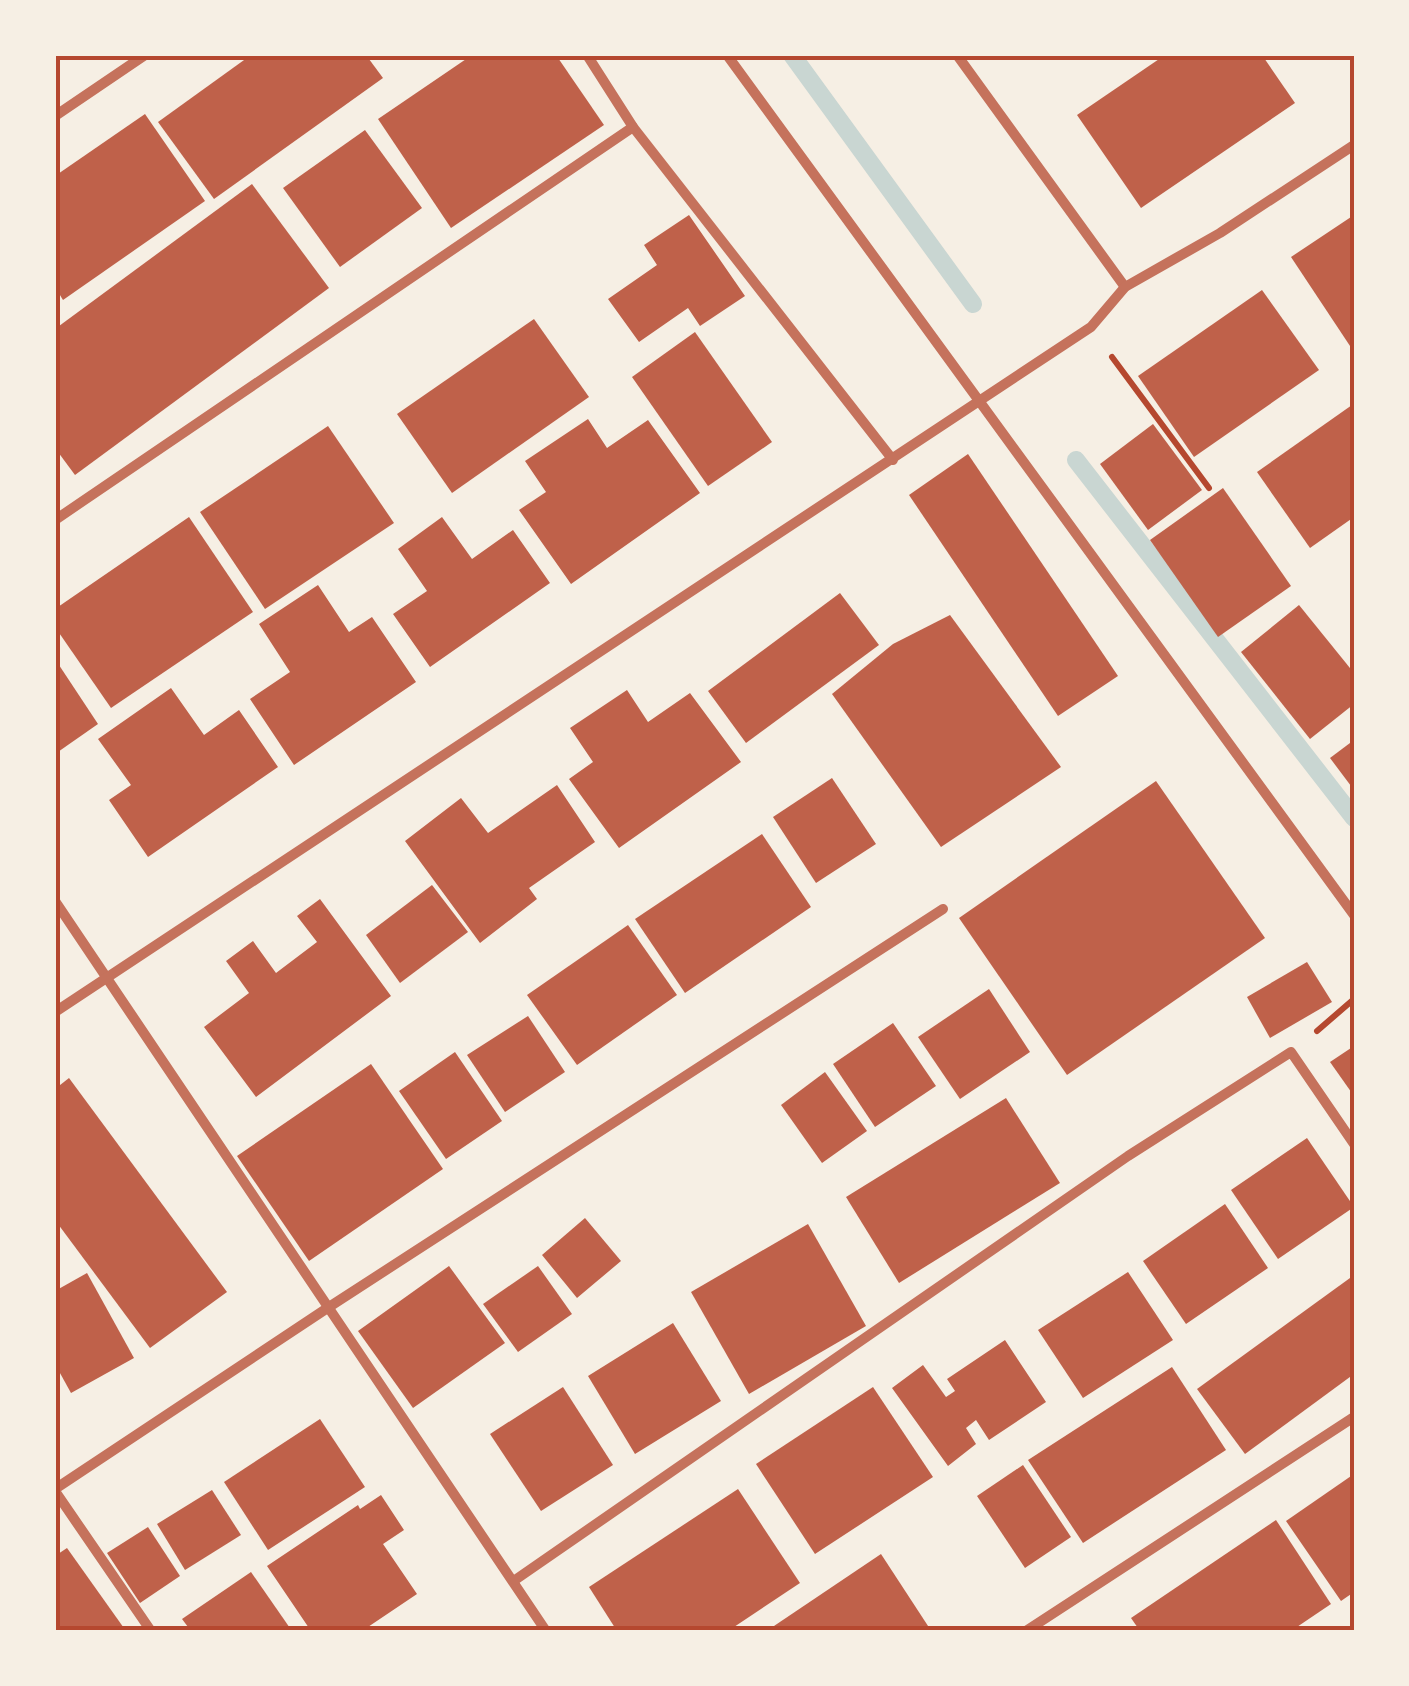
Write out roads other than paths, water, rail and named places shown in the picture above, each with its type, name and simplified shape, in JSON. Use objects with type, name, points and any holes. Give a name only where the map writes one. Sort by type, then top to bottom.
[{"type":"street","points":[[55,116],[145,55]]},
{"type":"street","points":[[586,55],[634,127],[893,460]]},
{"type":"street","points":[[727,55],[1354,915]]},
{"type":"street","points":[[957,55],[1124,287]]},
{"type":"street","points":[[55,520],[634,127]]},
{"type":"street","points":[[55,1012],[1013,380],[1091,327],[1124,287],[1220,232],[1354,144]]},
{"type":"street","points":[[55,901],[546,1631]]},
{"type":"street","points":[[151,1631],[55,1490],[329,1307],[943,909]]},
{"type":"street","points":[[514,1580],[1128,1156],[1291,1052],[1354,1144]]},
{"type":"street","points":[[1026,1631],[1354,1417]]},
{"type":"waterway","points":[[792,55],[973,304]]},
{"type":"waterway","points":[[1076,460],[1354,818]]}]
